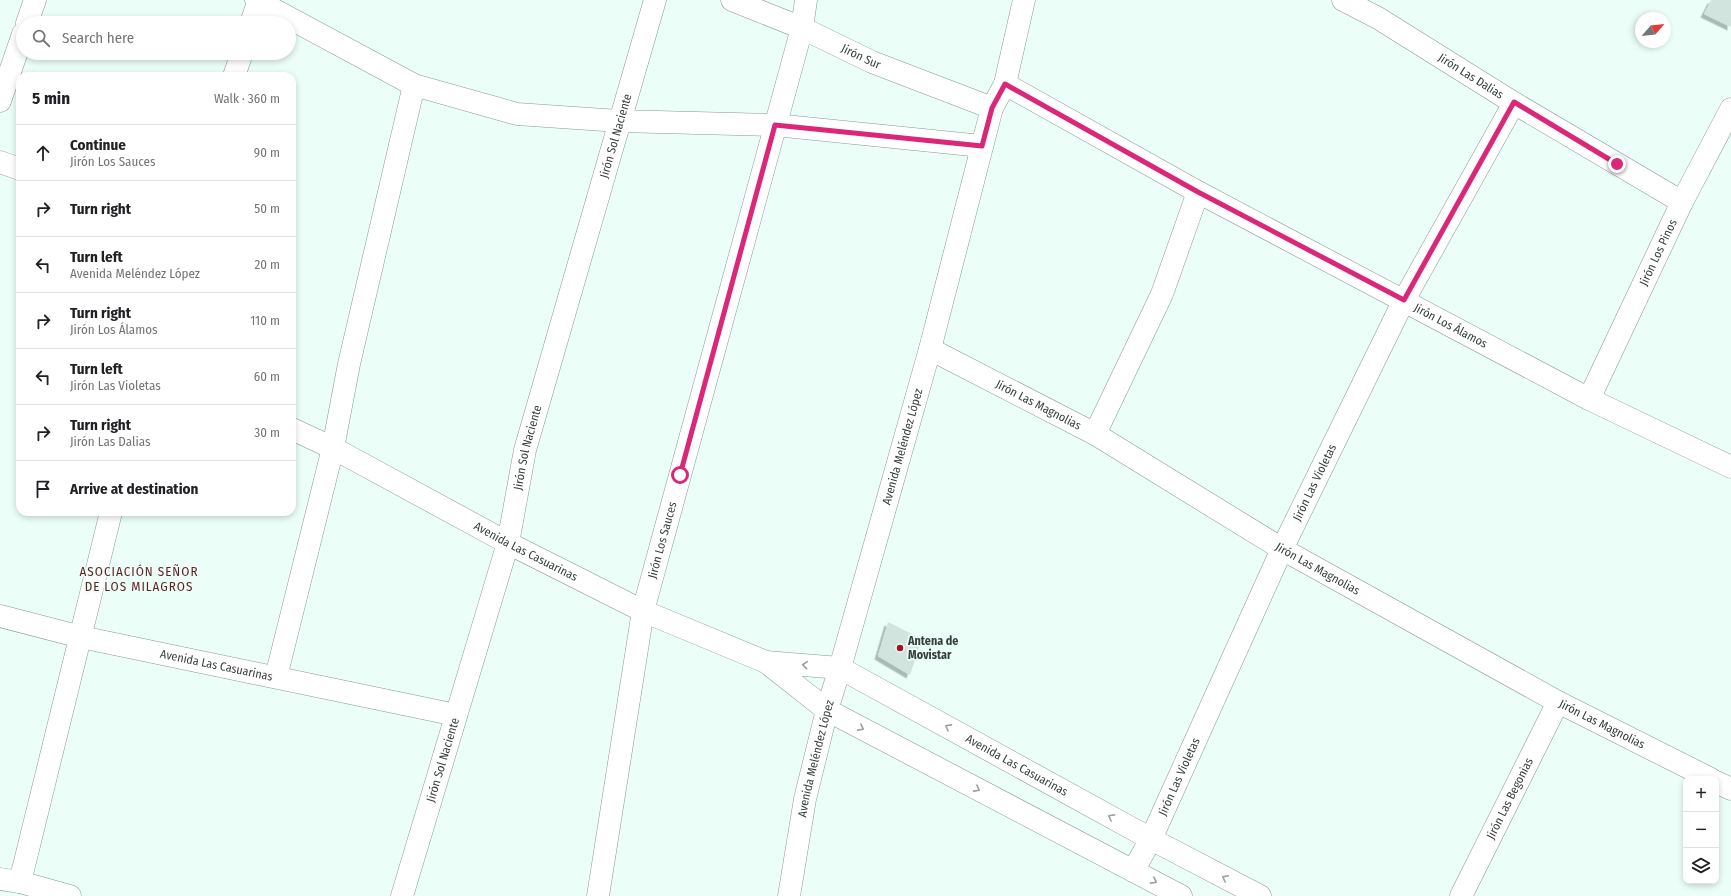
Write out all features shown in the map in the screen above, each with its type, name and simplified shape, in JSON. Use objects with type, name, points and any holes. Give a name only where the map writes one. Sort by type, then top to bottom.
[{"type":"street","points":[[29,16],[35,0]]},
{"type":"street","points":[[253,16],[258,0],[287,16]]},
{"type":"street","name":"Jirón Sol Naciente","points":[[402,896],[508,543],[525,450],[655,0]]},
{"type":"street","name":"Jirón Sur","points":[[732,0],[802,28],[872,62],[992,108]]},
{"type":"street","name":"Jirón Los Sauces","points":[[598,896],[643,611],[802,28],[806,0]]},
{"type":"street","name":"Avenida Meléndez López","points":[[789,896],[805,799],[827,710],[930,348],[992,108],[1005,84],[1024,0]]},
{"type":"street","name":"Jirón Las Dalias","points":[[1343,0],[1378,18],[1514,102],[1682,202]]},
{"type":"street","points":[[296,21],[414,85],[517,114],[619,121],[775,125],[982,146]]},
{"type":"street","points":[[0,101],[16,54]]},
{"type":"street","points":[[235,72],[240,60]]},
{"type":"street","name":"Jirón Los Álamos","points":[[1005,84],[1198,192],[1590,399],[1731,467]]},
{"type":"street","points":[[276,677],[333,448],[349,364],[414,85]]},
{"type":"street","name":"Jirón Las Violetas","points":[[1133,871],[1151,839],[1282,549],[1404,300],[1514,102]]},
{"type":"street","name":"Jirón Los Pinos","points":[[1590,399],[1682,202],[1731,109]]},
{"type":"street","points":[[0,162],[16,168]]},
{"type":"street","points":[[1095,434],[1162,294],[1198,192]]},
{"type":"street","name":"Jirón Las Magnolias","points":[[930,348],[1095,434],[1282,549],[1558,702],[1705,776]]},
{"type":"street","name":"Avenida Las Casuarinas","points":[[296,431],[333,448],[508,543],[643,611],[766,662],[827,710],[1181,896]]},
{"type":"street","points":[[70,896],[10,880],[81,637],[110,516]]},
{"type":"street","name":"Avenida Las Casuarinas","points":[[0,616],[81,637],[456,715]]},
{"type":"street","name":"Avenida Las Casuarinas","points":[[766,662],[840,668],[1151,839],[1260,896]]},
{"type":"street","name":"Jirón Las Begonias","points":[[1461,896],[1558,702]]},
{"type":"street","points":[[1719,783],[1731,789]]},
{"type":"building","points":[[1711,0],[1731,0],[1731,27],[1704,14]]},
{"type":"building","name":"Antena de Movistar","points":[[888,622],[922,639],[910,675],[878,656]]},
{"type":"place","name":"Antena de Movistar","points":[[900,648]]},
{"type":"district","name":"ASOCIACIÓN SEÑOR DE LOS MILAGROS","points":[[139,578]]},
{"type":"route","points":[[680,475],[775,125],[982,146],[992,108],[1005,84],[1198,192],[1404,300],[1514,102],[1617,164]]}]
